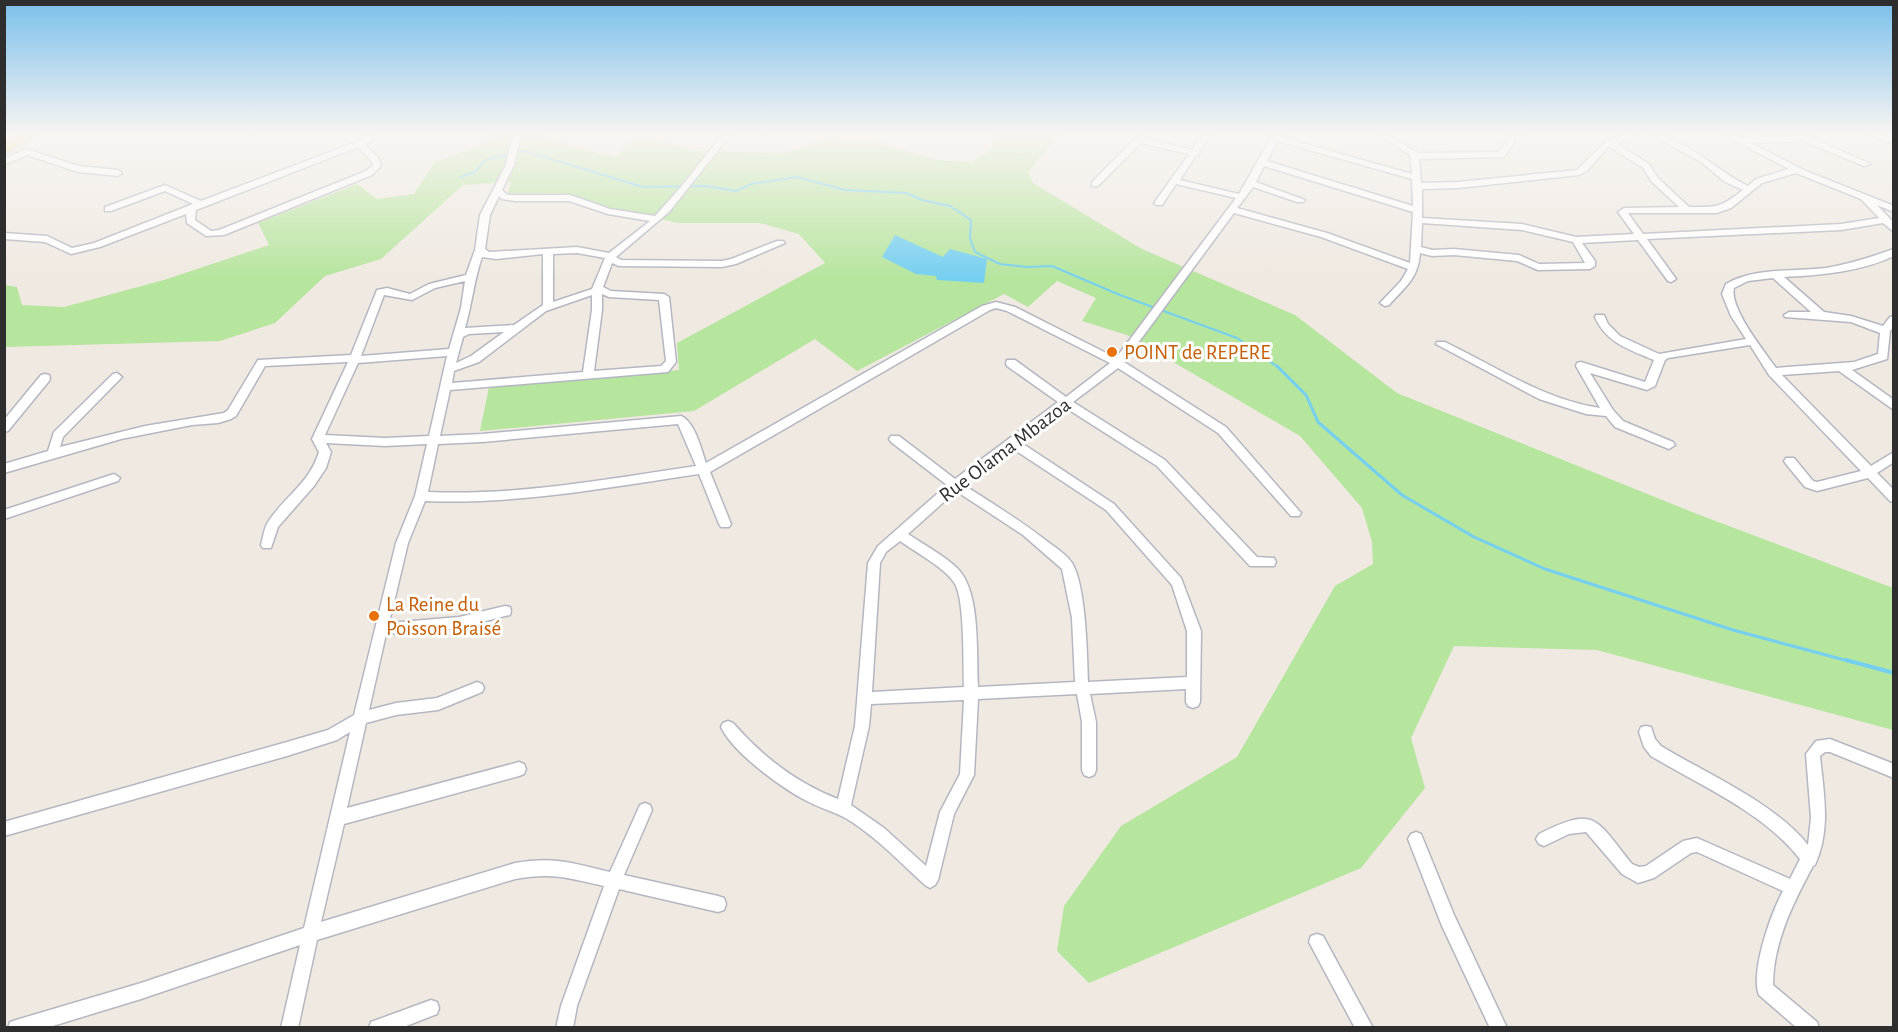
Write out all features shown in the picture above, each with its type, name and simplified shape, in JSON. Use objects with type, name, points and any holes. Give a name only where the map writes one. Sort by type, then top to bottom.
[{"type":"street","points":[[4,236],[41,238],[74,251],[97,245],[261,182]]},
{"type":"street","points":[[192,209],[190,217],[194,224],[209,234],[221,233],[347,182]]},
{"type":"street","points":[[289,1028],[313,933],[402,543],[421,496],[457,335],[466,308],[470,276],[480,250],[485,215],[500,182]]},
{"type":"street","points":[[450,369],[475,359],[548,306],[601,285],[605,264],[611,256],[656,219],[689,182]]},
{"type":"street","points":[[1159,203],[1173,182]]},
{"type":"street","points":[[1179,182],[1241,197]]},
{"type":"street","points":[[1320,182],[1418,215],[1522,227],[1576,240],[1841,227],[1883,220]]},
{"type":"street","points":[[1385,303],[1414,268],[1418,215],[1417,182]]},
{"type":"street","points":[[1419,182],[1458,185],[1484,182]]},
{"type":"street","points":[[1657,182],[1687,210]]},
{"type":"street","points":[[1733,182],[1748,189]]},
{"type":"street","points":[[1671,279],[1623,212],[1717,210],[1728,206],[1757,182]]},
{"type":"street","points":[[1828,182],[1893,208]]},
{"type":"street","points":[[1251,183],[1300,200]]},
{"type":"street","name":"Rue Olama Mbazoa","points":[[843,809],[862,726],[874,563],[882,549],[955,485],[1118,363],[1161,304],[1194,264],[1251,183]]},
{"type":"street","points":[[108,209],[165,188],[202,205]]},
{"type":"street","points":[[495,190],[505,197],[570,198],[608,211],[656,219]]},
{"type":"street","points":[[1861,195],[1893,229]]},
{"type":"street","points":[[1232,210],[1279,220],[1414,268]]},
{"type":"street","points":[[1415,249],[1432,253],[1454,252],[1519,258],[1538,267],[1590,266],[1590,261],[1576,240]]},
{"type":"street","points":[[480,250],[486,255],[496,256],[575,249],[611,256],[619,263],[722,264],[733,262],[780,243]]},
{"type":"street","points":[[548,252],[548,306]]},
{"type":"street","points":[[1893,254],[1874,261],[1818,272],[1743,279],[1729,286],[1727,294],[1731,306],[1773,372],[1893,498]]},
{"type":"street","points":[[318,439],[355,359],[380,292],[387,291],[412,297],[432,286],[470,276]]},
{"type":"street","points":[[1777,276],[1821,315]]},
{"type":"street","points":[[588,375],[597,310],[597,288]]},
{"type":"street","points":[[446,387],[664,369],[671,362],[664,297],[609,294],[597,288]]},
{"type":"street","points":[[421,496],[464,498],[551,491],[705,470],[986,308],[996,305],[1011,309],[1118,363],[1222,430],[1295,513]]},
{"type":"street","points":[[1789,315],[1821,315],[1866,321],[1885,331]]},
{"type":"street","points":[[1600,317],[1602,326],[1612,336],[1660,358]]},
{"type":"street","points":[[1773,372],[1842,368],[1883,356],[1885,331],[1893,319]]},
{"type":"street","points":[[457,335],[468,331],[518,327]]},
{"type":"street","points":[[1669,445],[1628,430],[1609,413],[1581,366],[1647,386],[1651,384],[1660,358],[1673,352],[1753,341]]},
{"type":"street","points":[[1441,344],[1506,378],[1579,409],[1609,413]]},
{"type":"street","points":[[4,469],[52,453],[193,421],[225,418],[231,413],[262,363],[367,360],[453,352]]},
{"type":"street","points":[[1011,363],[1067,403],[1161,463],[1254,562],[1269,562]]},
{"type":"street","points":[[1842,368],[1893,406]]},
{"type":"street","points":[[52,453],[58,435],[117,377]]},
{"type":"street","points":[[4,428],[45,378]]},
{"type":"street","points":[[318,439],[364,442],[435,440],[681,420],[685,424],[705,470],[725,524]]},
{"type":"street","points":[[267,545],[272,525],[310,483],[320,468],[325,452],[318,439]]},
{"type":"street","points":[[895,439],[955,485],[1027,532],[1067,566],[1078,618],[1082,687],[1089,722],[1089,770]]},
{"type":"street","points":[[1013,443],[1110,507],[1177,582],[1194,631],[1193,702]]},
{"type":"street","points":[[1790,461],[1809,484],[1817,487],[1868,474],[1893,456]]},
{"type":"street","points":[[4,515],[114,478]]},
{"type":"street","points":[[728,728],[751,754],[779,775],[814,797],[843,809],[878,832],[930,880],[947,812],[968,775],[971,693],[967,599],[961,582],[952,571],[899,534]]},
{"type":"street","points":[[381,629],[415,628],[483,618],[506,611]]},
{"type":"street","points":[[865,698],[1193,683]]},
{"type":"street","points":[[4,830],[320,739],[361,718],[396,709],[438,704],[477,688]]},
{"type":"street","points":[[1646,732],[1649,742],[1656,751],[1776,825],[1796,840],[1810,860]]},
{"type":"street","points":[[1811,1028],[1765,989],[1768,958],[1783,907],[1810,860],[1818,836],[1813,754],[1821,746],[1830,745],[1893,771]]},
{"type":"street","points":[[338,818],[519,769]]},
{"type":"street","points":[[564,1028],[569,1006],[614,880],[645,810]]},
{"type":"street","points":[[1544,839],[1575,824],[1587,824],[1593,828],[1627,869],[1638,875],[1649,873],[1688,846],[1697,845],[1792,888]]},
{"type":"street","points":[[1416,839],[1448,920],[1499,1028]]},
{"type":"street","points":[[16,1028],[141,991],[313,933],[515,871],[537,867],[555,867],[718,904]]},
{"type":"street","points":[[1317,942],[1365,1028]]},
{"type":"street","points":[[377,1028],[431,1008]]},
{"type":"green space","points":[[422,182],[508,182],[463,185],[381,259],[325,276],[275,323],[220,341],[5,347],[5,285],[17,287],[22,305],[64,307],[164,280],[269,245],[258,223],[357,184],[377,199],[414,194]]},
{"type":"green space","points":[[511,182],[1033,182],[1142,249],[1295,315],[1397,393],[1697,514],[1893,588],[1893,730],[1597,650],[1454,646],[1411,738],[1425,788],[1361,868],[1089,983],[1057,951],[1064,906],[1121,826],[1237,757],[1335,586],[1373,564],[1372,542],[1362,508],[1300,436],[1127,335],[1082,321],[1096,298],[1057,281],[1028,307],[1004,294],[857,371],[815,339],[694,411],[480,431],[489,387],[679,370],[677,343],[825,263],[799,234],[760,223],[678,223],[611,208],[567,194],[508,193]]},
{"type":"water","points":[[895,235],[943,257],[950,249],[987,259],[984,283],[937,280],[936,276],[916,274],[882,257]]},
{"type":"waterway","points":[[627,182],[643,187],[706,186],[736,191],[751,184],[763,182]]},
{"type":"waterway","points":[[816,182],[845,190],[907,193],[922,200],[950,206],[971,220],[970,238],[975,252],[1000,264],[1027,267],[1052,266],[1120,295],[1237,338],[1279,368]]},
{"type":"waterway","points":[[1279,368],[1306,395],[1318,422],[1402,495],[1474,537],[1545,569],[1733,630],[1852,662]]},
{"type":"waterway","points":[[1846,660],[1894,673]]},
{"type":"place","name":"POINT de REPERE","points":[[1112,352]]},
{"type":"place","name":"La Reine du Poisson Braisé","points":[[374,616]]}]
